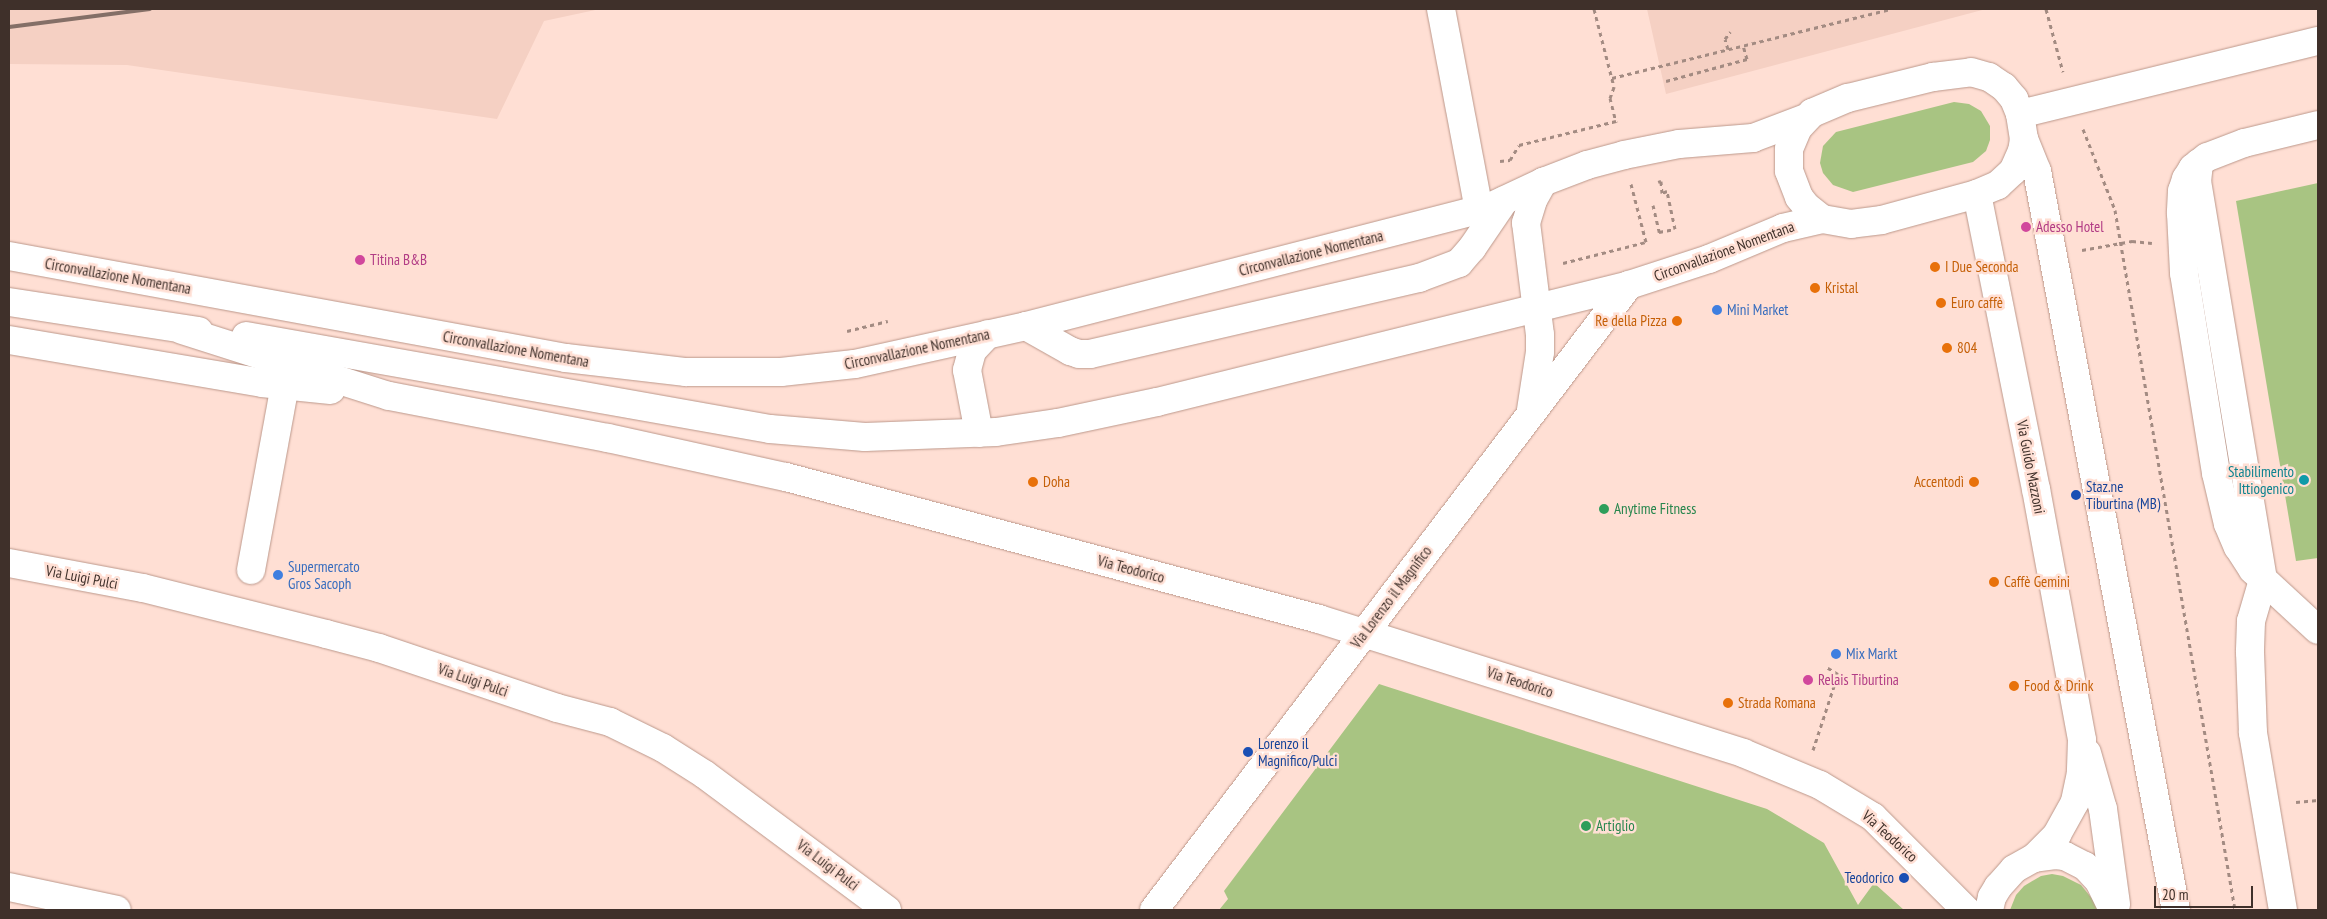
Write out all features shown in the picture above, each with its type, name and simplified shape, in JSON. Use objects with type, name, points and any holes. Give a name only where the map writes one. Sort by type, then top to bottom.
[{"type":"street","points":[[1026,326],[1070,351],[1079,354],[1090,354],[1419,278],[1459,263],[1472,248],[1491,205],[1441,9]]},
{"type":"street","points":[[2176,910],[2036,171],[2022,126],[2318,41]]},
{"type":"street","name":"Circonvallazione Nomentana","points":[[9,256],[502,347],[652,370],[738,373],[855,364],[1026,326],[1491,205],[1587,165],[1624,155],[1679,144],[1753,138],[1772,133],[1806,118],[1821,108],[1848,98],[1933,77],[1963,72],[1980,74],[2004,87],[2014,99],[2022,126],[2022,151],[2013,171],[1998,185],[1977,194],[1868,222],[1846,224],[1822,218],[1806,206],[1798,197],[1789,171],[1789,149],[1792,138],[1806,118]]},
{"type":"street","points":[[2318,125],[2244,143],[2215,154],[2199,163],[2189,173],[2182,191],[2181,213],[2184,273],[2220,495],[2228,524],[2238,547],[2263,580],[2318,630]]},
{"type":"street","points":[[1530,413],[1540,352],[1538,307],[1526,223],[1533,200],[1544,182]]},
{"type":"street","name":"Via Guido Mazzoni","points":[[1977,194],[2036,489],[2082,740],[2091,764],[2103,809],[2115,910]]},
{"type":"street","name":"Circonvallazione Nomentana","points":[[9,302],[182,330],[225,333],[267,339],[770,429],[864,437],[979,433],[1027,428],[1157,402],[1629,285],[1709,259],[1783,228],[1822,218]]},
{"type":"street","name":"Via Lorenzo il Magnifico","points":[[1154,910],[1629,285]]},
{"type":"street","name":"Circonvallazione Nomentana","points":[[182,330],[389,396]]},
{"type":"street","points":[[979,433],[967,370],[972,351],[988,334]]},
{"type":"street","name":"Circonvallazione Nomentana","points":[[9,340],[285,385],[389,396],[692,456],[852,494],[1028,541]]},
{"type":"street","points":[[251,570],[285,385]]},
{"type":"street","name":"Via Teodorico","points":[[1028,541],[1365,632],[1742,753],[1820,785],[1873,817],[1966,910]]},
{"type":"street","name":"Via Luigi Pulci","points":[[9,563],[143,588],[326,634],[378,648],[556,708],[610,722],[663,748],[704,774],[887,910]]},
{"type":"street","points":[[2263,580],[2251,621],[2250,652],[2253,733],[2283,910]]},
{"type":"street","name":"Via Guido Mazzoni","points":[[1990,910],[1992,897],[2006,876],[2034,858],[2057,835],[2075,802],[2081,773],[2082,740]]},
{"type":"street","points":[[2034,858],[2044,855],[2066,856],[2085,866],[2099,881],[2115,910]]},
{"type":"street","points":[[9,887],[117,910]]},
{"type":"path","points":[[1594,9],[1614,87],[1610,98],[1618,127]]},
{"type":"path","points":[[1612,78],[1891,9]]},
{"type":"path","points":[[2046,9],[2066,80]]},
{"type":"path","points":[[1728,49],[1725,38],[1730,32]]},
{"type":"path","points":[[1666,81],[1747,59],[1742,45]]},
{"type":"path","points":[[1490,163],[1510,160],[1519,145],[1616,121]]},
{"type":"path","points":[[2082,127],[2115,210],[2235,910]]},
{"type":"path","points":[[1555,265],[1646,242],[1630,179]]},
{"type":"path","points":[[1651,183],[1661,181],[1662,192],[1667,191],[1675,228],[1659,232],[1654,205]]},
{"type":"path","points":[[1632,188],[1642,186]]},
{"type":"path","points":[[2076,251],[2132,242],[2158,243]]},
{"type":"path","points":[[840,333],[888,321]]},
{"type":"path","points":[[1816,741],[1838,674],[1828,668]]},
{"type":"shaded area","points":[[9,9],[600,9],[544,21],[497,119],[127,65],[9,64]]},
{"type":"shaded area","points":[[1647,9],[1986,9],[1666,94]]},
{"type":"green space","points":[[1954,102],[1969,104],[1981,111],[1990,126],[1990,140],[1986,151],[1973,162],[1853,192],[1833,185],[1823,173],[1820,163],[1823,146],[1836,132]]},
{"type":"green space","points":[[2318,183],[2318,558],[2296,561],[2236,201]]},
{"type":"green space","name":"Artiglio","points":[[1379,684],[1767,809],[1824,843],[1858,905],[1874,883],[1904,910],[1219,910],[1228,899],[1224,891]]},
{"type":"green space","points":[[2052,874],[2063,876],[2081,885],[2094,901],[2098,910],[2010,910],[2016,895],[2024,886],[2041,876]]},
{"type":"railway","points":[[9,27],[150,9]]},
{"type":"place","name":"Adesso Hotel","points":[[2026,227]]},
{"type":"place","name":"Titina B&B","points":[[360,260]]},
{"type":"place","name":"I Due Seconda","points":[[1935,267]]},
{"type":"place","name":"Kristal","points":[[1815,288]]},
{"type":"place","name":"Euro caffè","points":[[1941,303]]},
{"type":"place","name":"Mini Market","points":[[1717,310]]},
{"type":"place","name":"Re della Pizza","points":[[1677,321]]},
{"type":"place","name":"804","points":[[1947,348]]},
{"type":"place","name":"Stabilimento Ittiogenico","points":[[2304,480]]},
{"type":"place","name":"Doha","points":[[1033,482]]},
{"type":"place","name":"Accentodì","points":[[1974,482]]},
{"type":"place","name":"Staz.ne Tiburtina (MB)","points":[[2076,495]]},
{"type":"place","name":"Anytime Fitness","points":[[1604,509]]},
{"type":"place","name":"Supermercato Gros Sacoph","points":[[278,575]]},
{"type":"place","name":"Caffè Gemini","points":[[1994,582]]},
{"type":"place","name":"Mix Markt","points":[[1836,654]]},
{"type":"place","name":"Relais Tiburtina","points":[[1808,680]]},
{"type":"place","name":"Food & Drink","points":[[2014,686]]},
{"type":"place","name":"Strada Romana","points":[[1728,703]]},
{"type":"place","name":"Lorenzo il Magnifico/Pulci","points":[[1248,752]]},
{"type":"place","name":"Artiglio","points":[[1586,826]]},
{"type":"place","name":"Teodorico","points":[[1904,878]]}]
